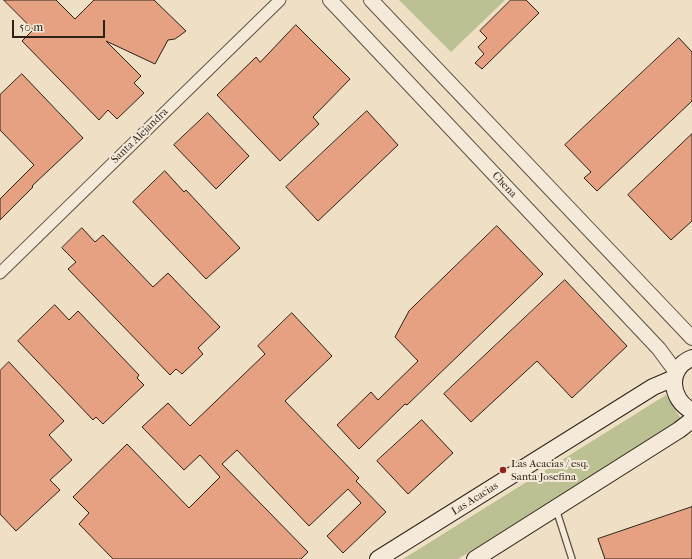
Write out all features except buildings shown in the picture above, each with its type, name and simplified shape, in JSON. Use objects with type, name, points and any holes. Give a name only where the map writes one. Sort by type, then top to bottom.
[{"type":"main road","name":"Las Acacias","points":[[378,559],[653,387],[675,375],[684,362],[692,358]]},
{"type":"main road","points":[[675,375],[675,392],[677,398],[692,411]]},
{"type":"main road","points":[[475,559],[679,430],[692,420]]},
{"type":"street","name":"Santa Alejandra","points":[[0,273],[280,0]]},
{"type":"street","name":"Chena","points":[[330,0],[659,349],[675,375]]},
{"type":"street","points":[[371,0],[692,338]]},
{"type":"lane","points":[[556,507],[572,559]]},
{"type":"green space","points":[[399,0],[505,0],[451,52]]},
{"type":"green space","points":[[666,395],[681,419],[458,559],[403,559]]},
{"type":"place","name":"Las Acacias / esq. Santa Josefina","points":[[503,470]]}]
